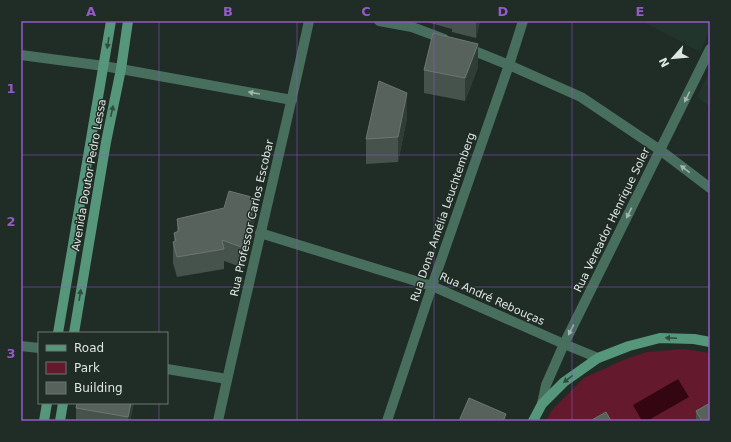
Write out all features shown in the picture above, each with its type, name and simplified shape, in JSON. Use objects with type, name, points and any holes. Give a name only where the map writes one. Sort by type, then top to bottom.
[{"type":"main road","name":"Avenida Doutor Pedro Lessa","points":[[58,332],[112,21]]},
{"type":"main road","name":"Avenida Doutor Pedro Lessa","points":[[74,332],[128,21]]},
{"type":"main road","points":[[533,421],[542,404],[564,382],[598,358],[629,346],[660,338],[694,339],[710,342]]},
{"type":"main road","points":[[44,421],[47,404]]},
{"type":"main road","points":[[60,421],[63,404]]},
{"type":"street","name":"Rua Professor Carlos Escobar","points":[[218,421],[309,21]]},
{"type":"street","points":[[379,21],[412,26],[509,65],[581,98],[660,150],[710,188]]},
{"type":"street","name":"Rua Dona Amélia Leuchtemberg","points":[[387,421],[523,21]]},
{"type":"street","name":"Rua Vereador Henrique Soler","points":[[542,404],[546,385],[564,344],[710,49]]},
{"type":"street","points":[[21,55],[121,68],[292,100]]},
{"type":"street","name":"Rua André Rebouças","points":[[260,233],[432,286],[598,358]]},
{"type":"street","points":[[21,346],[38,348]]},
{"type":"street","points":[[168,369],[227,379]]},
{"type":"shaded area","points":[[647,21],[710,21],[710,29],[700,52],[646,23]]},
{"type":"shaded area","points":[[710,70],[710,107],[697,97]]},
{"type":"shaded area","points":[[678,379],[689,397],[647,421],[642,421],[633,405]]},
{"type":"green space","points":[[684,349],[710,353],[710,421],[546,421],[552,410],[584,378],[626,359],[647,352]]},
{"type":"building","points":[[433,33],[478,44],[465,78],[424,70]]},
{"type":"building","points":[[379,81],[407,93],[398,137],[366,139]]},
{"type":"building","points":[[229,191],[255,198],[244,248],[222,240],[224,249],[177,257],[173,242],[176,241],[174,233],[179,231],[177,219],[224,208]]},
{"type":"building","points":[[469,398],[506,414],[503,421],[459,421]]},
{"type":"building","points":[[710,403],[710,421],[702,421],[696,411]]},
{"type":"building","points":[[77,404],[131,404],[128,417],[76,408]]},
{"type":"building","points":[[606,412],[611,421],[590,421]]}]
